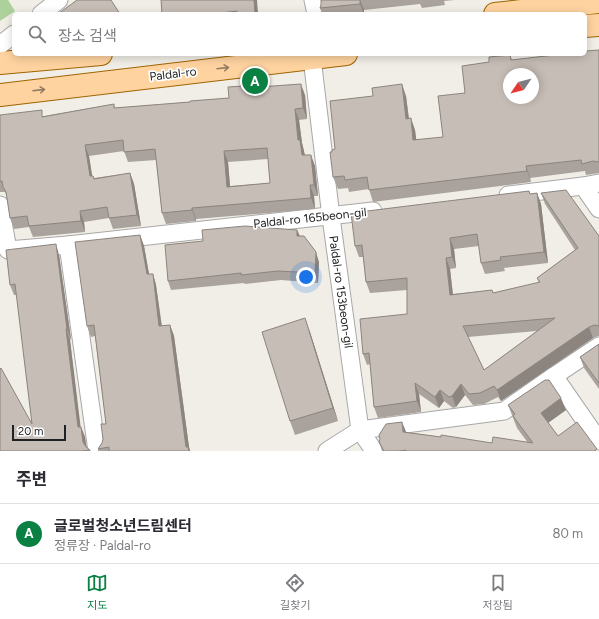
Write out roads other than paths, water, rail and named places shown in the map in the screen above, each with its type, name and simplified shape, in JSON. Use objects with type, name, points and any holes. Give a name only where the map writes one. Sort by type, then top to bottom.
[{"type":"main road","points":[[512,12],[599,2]]},
{"type":"main road","points":[[587,26],[599,24]]},
{"type":"main road","points":[[0,63],[79,56]]},
{"type":"main road","name":"Paldal-ro","points":[[0,95],[329,56]]},
{"type":"street","points":[[44,12],[59,0]]},
{"type":"street","points":[[314,0],[316,12]]},
{"type":"street","points":[[0,45],[12,36]]},
{"type":"street","name":"Paldal-ro 153beon-gil","points":[[312,58],[331,217],[360,430],[374,451]]},
{"type":"street","points":[[496,196],[591,184],[599,209]]},
{"type":"street","name":"Paldal-ro 165beon-gil","points":[[0,205],[8,250],[68,245],[386,210]]},
{"type":"street","points":[[68,245],[97,451]]},
{"type":"street","points":[[327,451],[360,430],[504,411],[599,346]]},
{"type":"street","points":[[554,376],[599,440]]},
{"type":"place","name":"글로벌청소년드림센터","points":[[255,81]]}]
